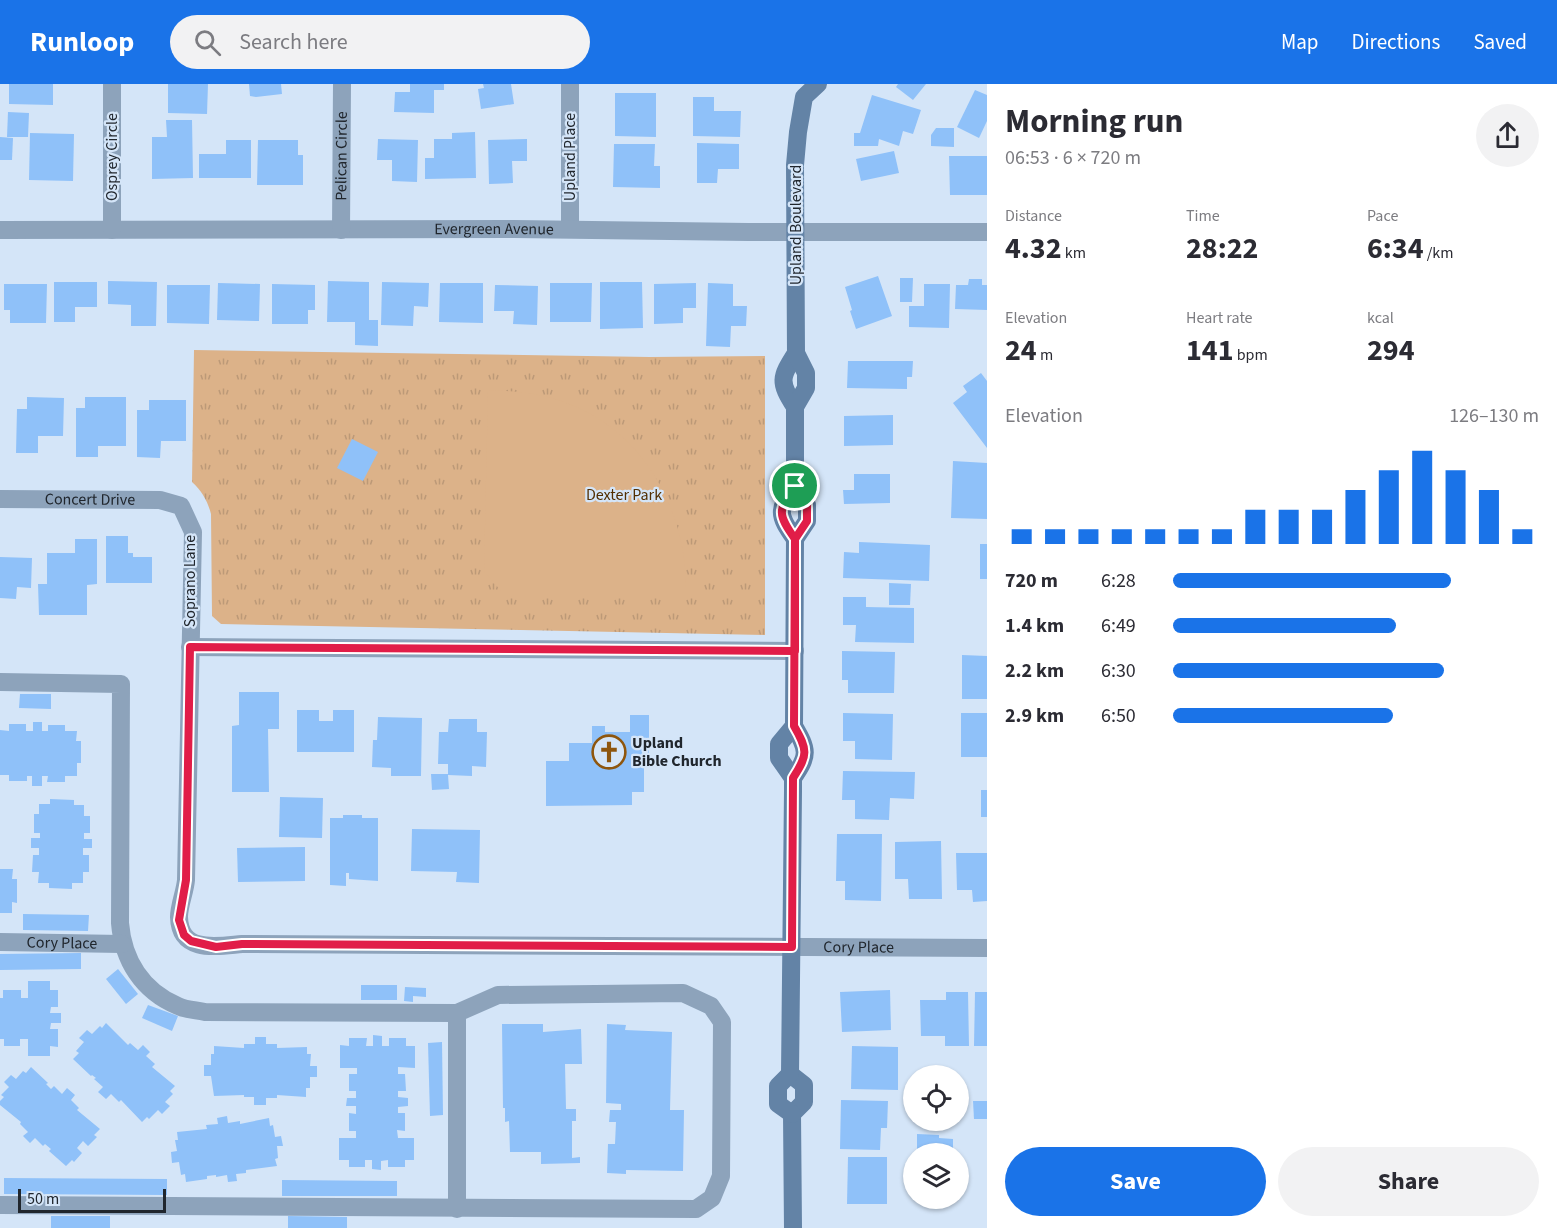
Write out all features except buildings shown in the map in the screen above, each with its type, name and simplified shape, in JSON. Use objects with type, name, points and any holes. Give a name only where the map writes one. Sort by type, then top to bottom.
[{"type":"street","name":"Osprey Circle","points":[[112,84],[112,230]]},
{"type":"street","name":"Pelican Circle","points":[[341,230],[342,84]]},
{"type":"street","name":"Upland Place","points":[[570,84],[570,229]]},
{"type":"street","name":"Upland Boulevard","points":[[793,1228],[792,1114],[778,1104],[778,1086],[790,1074],[793,778],[805,760],[805,745],[794,726],[795,539],[807,521],[807,505],[795,486],[795,407],[783,388],[783,374],[796,353],[795,165],[799,114],[802,90],[818,84]]},
{"type":"street","name":"Evergreen Avenue","points":[[0,230],[570,229],[987,232]]},
{"type":"street","name":"Upland Boulevard","points":[[795,486],[782,503],[783,522],[795,539]]},
{"type":"street","name":"Concert Drive","points":[[0,499],[160,500],[181,506]]},
{"type":"street","name":"Soprano Lane","points":[[181,506],[193,532],[186,880],[179,920],[184,935],[191,941]]},
{"type":"street","points":[[190,647],[795,651]]},
{"type":"street","points":[[0,682],[121,684],[120,923],[122,944],[136,974],[157,995],[179,1007],[205,1012],[457,1013],[498,995],[683,993],[711,1006],[722,1022],[721,1176],[712,1198],[696,1209],[0,1205]]},
{"type":"street","name":"Upland Boulevard","points":[[793,778],[779,758],[779,744],[794,726]]},
{"type":"street","name":"Cory Place","points":[[191,941],[216,947],[242,944],[987,948]]},
{"type":"street","name":"Cory Place","points":[[0,942],[122,944]]},
{"type":"street","points":[[457,1013],[457,1209]]},
{"type":"green space","name":"Dexter Park","points":[[194,350],[650,357],[765,356],[765,635],[221,624],[212,616],[211,514],[204,497],[192,482]]},
{"type":"green space","points":[[488,390],[529,393],[569,404],[596,417],[619,434],[640,455],[669,505],[679,533],[686,591],[501,591],[484,571]]},
{"type":"place","name":"Upland Bible Church","points":[[609,752]]},
{"type":"route","points":[[795,486],[782,503],[783,522],[795,539],[794,726],[805,745],[805,760],[793,778],[792,947],[242,944],[208,947],[191,941],[184,935],[179,920],[186,880],[190,647],[795,651],[795,539],[807,521],[807,505],[795,486]]}]
